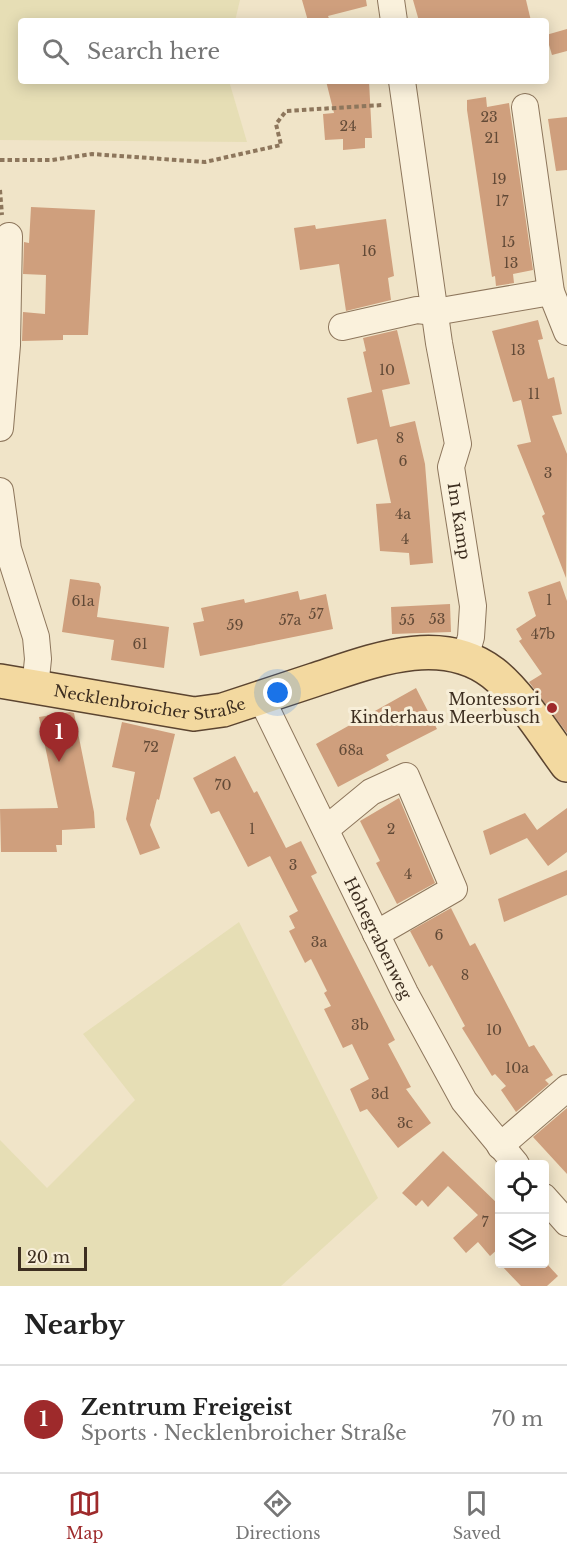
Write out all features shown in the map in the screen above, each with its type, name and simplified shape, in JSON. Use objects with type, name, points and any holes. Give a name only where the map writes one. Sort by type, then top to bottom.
[{"type":"main road","name":"Necklenbroicher Straße","points":[[0,681],[194,714],[223,710],[391,656],[422,652],[465,658],[481,664],[508,686],[567,765]]},
{"type":"street","points":[[391,0],[394,18]]},
{"type":"street","name":"Im Kamp","points":[[403,92],[435,312],[458,444],[451,467],[473,606],[471,637],[465,658]]},
{"type":"street","points":[[525,107],[551,292],[567,332]]},
{"type":"street","points":[[0,428],[7,345],[9,236]]},
{"type":"street","points":[[342,327],[417,310],[435,312],[551,292]]},
{"type":"street","points":[[0,491],[8,549],[36,637],[38,659],[35,688]]},
{"type":"street","name":"Hohegrabenweg","points":[[261,698],[376,934],[464,1101],[508,1155]]},
{"type":"street","points":[[326,830],[371,792],[406,776],[454,889],[376,934]]},
{"type":"street","points":[[508,1155],[567,1088]]},
{"type":"street","points":[[549,1203],[567,1223]]},
{"type":"path","points":[[0,160],[52,160],[92,154],[205,162],[280,145],[276,124],[286,111],[403,92]]},
{"type":"shaded area","points":[[0,0],[240,0],[236,18],[18,18],[18,84],[230,84],[247,142],[0,140]]},
{"type":"shaded area","points":[[239,922],[378,1198],[281,1286],[0,1286],[0,1140],[47,1188],[135,1100],[83,1034]]},
{"type":"building","points":[[302,0],[366,0],[367,6],[328,16],[329,18],[307,18]]},
{"type":"building","points":[[413,0],[526,0],[530,18],[418,18]]},
{"type":"building","points":[[567,29],[567,51],[552,55],[549,34]]},
{"type":"building","points":[[327,84],[369,84],[372,138],[365,138],[365,148],[343,150],[343,139],[325,140],[323,114],[334,113]]},
{"type":"building","points":[[486,97],[487,107],[509,103],[533,270],[513,274],[514,283],[496,286],[495,276],[492,277],[467,110],[467,100]]},
{"type":"building","points":[[567,117],[567,170],[556,171],[548,119]]},
{"type":"building","points":[[31,207],[95,210],[88,335],[63,335],[63,340],[22,341],[23,312],[45,314],[46,275],[23,274],[24,242],[29,243]]},
{"type":"building","points":[[386,219],[394,276],[388,278],[391,300],[346,311],[339,264],[300,270],[294,228],[315,225],[316,229]]},
{"type":"building","points":[[538,320],[543,339],[538,340],[548,379],[554,377],[562,414],[552,416],[567,454],[566,578],[542,516],[545,514],[517,445],[531,442],[521,400],[513,402],[492,331]]},
{"type":"building","points":[[397,330],[410,384],[382,390],[390,427],[415,421],[425,464],[433,563],[410,565],[409,553],[380,551],[376,504],[391,503],[377,439],[357,444],[347,398],[372,392],[363,352],[366,351],[363,338]]},
{"type":"building","points":[[70,579],[99,583],[101,587],[97,617],[169,627],[164,668],[111,660],[114,640],[62,632]]},
{"type":"building","points":[[560,581],[567,601],[567,733],[529,682],[542,674],[519,641],[522,639],[516,629],[536,616],[528,592]]},
{"type":"building","points":[[298,591],[300,600],[326,594],[333,629],[200,656],[193,623],[204,621],[201,608],[244,599],[245,603]]},
{"type":"building","points":[[450,604],[451,632],[392,634],[391,607]]},
{"type":"building","points":[[416,688],[437,729],[386,755],[389,760],[338,787],[316,744]]},
{"type":"building","points":[[74,713],[94,812],[95,828],[62,830],[62,845],[56,845],[57,852],[1,852],[0,809],[58,808],[39,717]]},
{"type":"building","points":[[122,722],[175,734],[159,800],[157,799],[150,825],[160,848],[140,855],[126,819],[135,772],[112,767]]},
{"type":"building","points":[[235,756],[254,793],[257,791],[286,848],[301,841],[317,873],[311,876],[395,1040],[388,1044],[411,1087],[406,1089],[431,1123],[398,1148],[367,1109],[360,1112],[350,1089],[369,1079],[352,1044],[343,1048],[324,1009],[331,1006],[324,993],[327,991],[311,959],[305,963],[289,931],[295,928],[289,916],[298,911],[270,856],[248,867],[219,811],[211,814],[193,778]]},
{"type":"building","points":[[399,798],[435,883],[397,904],[376,863],[380,861],[360,821]]},
{"type":"building","points":[[567,808],[567,852],[548,866],[527,838],[490,855],[483,831],[525,813],[537,830]]},
{"type":"building","points":[[567,870],[567,895],[504,922],[498,899]]},
{"type":"building","points":[[451,908],[470,946],[475,943],[529,1047],[534,1045],[553,1075],[545,1080],[549,1084],[516,1112],[501,1090],[506,1086],[495,1074],[492,1076],[462,1028],[465,1026],[432,965],[429,967],[410,931]]},
{"type":"building","points":[[567,1108],[567,1174],[533,1137]]},
{"type":"building","points":[[443,1151],[495,1201],[495,1252],[490,1256],[478,1242],[466,1253],[453,1238],[478,1215],[448,1186],[428,1207],[422,1200],[416,1206],[402,1193]]},
{"type":"building","points":[[549,1266],[558,1276],[547,1286],[521,1286],[504,1268]]},
{"type":"place","name":"Montessori Kinderhaus Meerbusch","points":[[552,708]]},
{"type":"place","name":"Zentrum Freigeist","points":[[59,762]]}]
